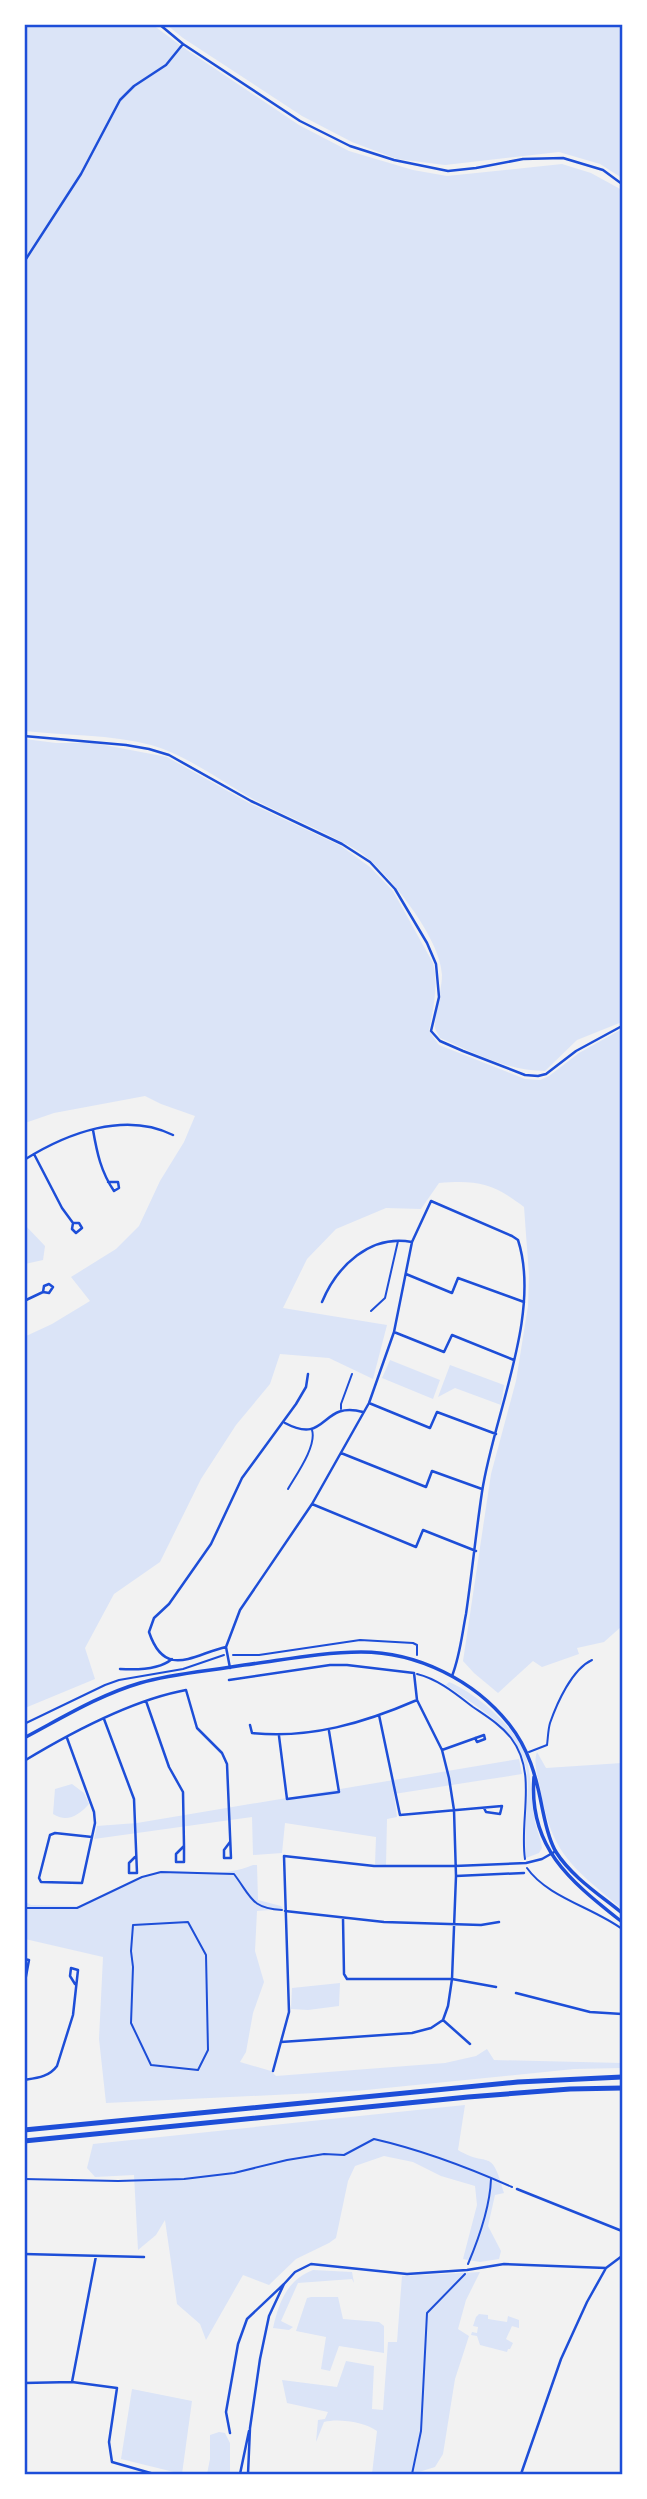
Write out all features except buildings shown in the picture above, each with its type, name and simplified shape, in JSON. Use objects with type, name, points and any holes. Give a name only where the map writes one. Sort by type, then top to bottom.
[{"type":"highway","points":[[24,2130],[518,2082],[622,2077]]},
{"type":"highway","points":[[24,2141],[481,2095],[622,2088]]},
{"type":"street","points":[[159,24],[183,44],[300,121],[370,153],[448,170],[476,169],[523,159],[563,158],[603,170],[622,184]]},
{"type":"street","points":[[24,262],[81,174],[120,100],[134,86],[166,65],[183,44]]},
{"type":"street","points":[[24,736],[126,745],[169,755],[273,812],[342,844],[370,862],[395,889],[427,943],[436,964],[439,997],[431,1031],[440,1041],[508,1069],[538,1076],[546,1074],[576,1051],[622,1026]]},
{"type":"street","points":[[24,1160],[59,1140],[93,1130],[135,1123],[154,1126],[173,1135]]},
{"type":"street","points":[[93,1130],[98,1160],[108,1182]]},
{"type":"street","points":[[34,1154],[62,1208],[73,1223]]},
{"type":"street","points":[[230,1668],[226,1647],[240,1610],[312,1504],[369,1403],[394,1332],[412,1242],[431,1201],[518,1240],[521,1249],[524,1302],[514,1360],[482,1489],[476,1551],[461,1641],[452,1676]]},
{"type":"street","points":[[322,1302],[339,1271],[350,1261],[375,1245],[398,1240],[412,1242]]},
{"type":"street","points":[[406,1274],[452,1293],[458,1278],[524,1302]]},
{"type":"street","points":[[24,1301],[43,1292]]},
{"type":"street","points":[[394,1332],[444,1352],[452,1335],[514,1360]]},
{"type":"street","points":[[226,1647],[177,1662],[162,1653],[152,1642],[149,1632],[154,1618],[169,1604],[211,1545],[242,1478],[285,1423],[306,1387],[308,1374]]},
{"type":"street","points":[[369,1403],[430,1428],[437,1412],[496,1434]]},
{"type":"street","points":[[285,1423],[303,1431],[312,1430],[341,1410],[350,1408],[363,1412]]},
{"type":"street","points":[[341,1453],[426,1487],[432,1471],[482,1489]]},
{"type":"street","points":[[312,1504],[416,1547],[423,1530],[476,1551]]},
{"type":"street","points":[[24,1738],[105,1697],[138,1683],[164,1677],[360,1652],[412,1660],[452,1676],[471,1688],[509,1724],[528,1753],[534,1775],[539,1825],[553,1853],[576,1884],[622,1922]]},
{"type":"street","points":[[120,1669],[147,1668],[168,1662],[172,1658]]},
{"type":"street","points":[[229,1679],[330,1665],[414,1673],[417,1700],[442,1750],[454,1810],[456,1876],[452,1979],[443,2020],[431,2028],[412,2033],[281,2042]]},
{"type":"street","points":[[24,1761],[104,1719],[146,1701],[186,1690],[197,1728],[222,1753],[228,1764],[230,1842]]},
{"type":"street","points":[[250,1725],[252,1732],[279,1736],[329,1731],[417,1700]]},
{"type":"street","points":[[146,1701],[169,1766],[183,1792],[184,1846]]},
{"type":"street","points":[[379,1715],[400,1815],[502,1806],[500,1815],[486,1812],[484,1808]]},
{"type":"street","points":[[104,1719],[134,1799],[135,1857]]},
{"type":"street","points":[[279,1736],[287,1799],[339,1791],[329,1731]]},
{"type":"street","points":[[67,1738],[94,1812],[95,1823],[92,1837],[82,1883],[41,1882],[39,1878],[50,1835],[55,1833],[92,1837]]},
{"type":"street","points":[[442,1750],[475,1738]]},
{"type":"street","points":[[274,2071],[289,2011],[284,1856],[374,1866],[455,1866],[526,1863],[553,1853]]},
{"type":"street","points":[[553,1853],[622,1913]]},
{"type":"street","points":[[456,1876],[524,1873]]},
{"type":"street","points":[[285,1911],[343,1919],[481,1925],[499,1922]]},
{"type":"street","points":[[343,1919],[344,1974],[347,1979],[452,1979],[496,1987]]},
{"type":"street","points":[[24,1959],[29,1960],[24,1987]]},
{"type":"street","points":[[24,2080],[41,2077],[57,2066],[73,2015],[75,1984]]},
{"type":"street","points":[[516,1993],[590,2012],[622,2014]]},
{"type":"street","points":[[443,2020],[471,2044]]},
{"type":"street","points":[[516,2189],[622,2231]]},
{"type":"street","points":[[24,2253],[144,2256]]},
{"type":"street","points":[[72,2382],[96,2256]]},
{"type":"street","points":[[521,2474],[561,2359],[587,2302],[606,2268],[622,2256]]},
{"type":"street","points":[[230,2433],[226,2412],[238,2344],[247,2319],[295,2272],[311,2264],[407,2274],[510,2264],[606,2268]]},
{"type":"street","points":[[240,2474],[270,2316],[284,2284]]},
{"type":"street","points":[[24,2383],[72,2382],[117,2388],[109,2442],[112,2462],[154,2474]]},
{"type":"street","points":[[248,2474],[250,2428]]},
{"type":"lane","points":[[371,1311],[385,1298],[398,1240]]},
{"type":"lane","points":[[341,1410],[352,1374]]},
{"type":"lane","points":[[288,1489],[304,1462],[314,1436],[312,1430]]},
{"type":"lane","points":[[528,1753],[547,1745],[549,1725],[568,1685],[586,1663],[592,1660]]},
{"type":"path","points":[[416,1655],[417,1646]]},
{"type":"path","points":[[414,1673],[432,1679],[454,1693],[496,1723],[514,1743],[526,1778],[523,1832],[526,1863],[531,1873],[550,1889],[605,1916],[622,1929]]},
{"type":"path","points":[[24,1908],[77,1908],[148,1875],[176,1872],[234,1874],[260,1906],[285,1911]]},
{"type":"path","points":[[188,1922],[206,1955],[208,2050],[198,2070],[151,2065],[131,2023],[133,1967],[133,1925],[188,1922]]},
{"type":"path","points":[[24,2179],[184,2179],[234,2173],[324,2154],[344,2155],[374,2139],[445,2159],[516,2189]]},
{"type":"path","points":[[412,2474],[421,2431],[427,2313],[468,2274],[467,2270],[482,2228],[491,2178]]},
{"type":"shaded area","points":[[25,25],[153,25],[299,125],[349,151],[413,170],[447,176],[562,164],[591,173],[622,190],[622,1022],[577,1040],[545,1071],[504,1065],[440,1038],[435,1024],[442,975],[433,944],[412,908],[385,875],[360,852],[255,800],[191,762],[151,745],[120,739],[25,731]]},
{"type":"shaded area","points":[[167,25],[622,25],[622,178],[600,164],[559,152],[445,165],[397,159],[352,142],[302,116]]},
{"type":"shaded area","points":[[25,739],[56,743],[94,743],[167,757],[249,803],[341,846],[370,867],[393,891],[433,963],[434,1006],[429,1031],[439,1045],[525,1079],[540,1080],[579,1053],[622,1029],[622,1626],[604,1642],[577,1648],[579,1654],[542,1667],[533,1661],[498,1693],[463,1661],[491,1474],[516,1381],[528,1306],[529,1275],[524,1207],[494,1188],[484,1185],[464,1182],[439,1183],[421,1209],[386,1208],[336,1229],[307,1259],[283,1308],[387,1325],[373,1379],[329,1358],[280,1354],[270,1384],[236,1425],[201,1479],[160,1562],[114,1594],[85,1648],[95,1679],[25,1708],[24,1337],[90,1301],[71,1277],[116,1249],[139,1226],[195,1116],[145,1096],[54,1113],[25,1123]]},
{"type":"shaded area","points":[[25,1225],[45,1246],[43,1260],[25,1264]]},
{"type":"shaded area","points":[[390,1360],[440,1380],[433,1399],[382,1378]]},
{"type":"shaded area","points":[[450,1365],[504,1385],[501,1405],[455,1388],[438,1397]]},
{"type":"shaded area","points":[[449,1682],[483,1703],[505,1723],[521,1746],[528,1765],[535,1822],[542,1848],[539,1853],[526,1858],[528,1787],[521,1752],[501,1726],[446,1685]]},
{"type":"shaded area","points":[[537,1752],[546,1768],[622,1763],[622,1909],[578,1870],[558,1845],[545,1811],[536,1770]]},
{"type":"shaded area","points":[[519,1759],[522,1774],[394,1794],[397,1817],[387,1819],[386,1865],[375,1864],[376,1837],[285,1823],[282,1853],[253,1855],[252,1817],[94,1839],[97,1826],[137,1823]]},
{"type":"shaded area","points":[[72,1784],[84,1793],[89,1804],[72,1817],[58,1817],[53,1814],[55,1789]]},
{"type":"shaded area","points":[[257,1865],[258,1900],[281,1906],[283,1909],[257,1911],[255,1951],[264,1982],[253,2013],[246,2052],[240,2062],[271,2071],[276,2076],[445,2063],[476,2056],[487,2049],[494,2060],[622,2063],[622,2068],[574,2069],[356,2091],[106,2103],[99,2039],[103,1957],[25,1939],[24,1901],[31,1905],[80,1906],[159,1871],[217,1873]]},
{"type":"shaded area","points":[[340,1983],[339,2006],[291,2009],[292,1988]]},
{"type":"shaded area","points":[[465,2105],[458,2150],[492,2163],[504,2193],[495,2195],[488,2226],[501,2251],[499,2259],[480,2262],[463,2259],[477,2205],[475,2186],[441,2176],[413,2162],[384,2156],[355,2166],[348,2181],[336,2238],[296,2259],[269,2285],[243,2275],[206,2340],[200,2324],[177,2304],[165,2220],[156,2235],[138,2250],[134,2175],[95,2177],[87,2168],[93,2144]]},
{"type":"shaded area","points":[[313,2270],[352,2272],[354,2283],[352,2279],[298,2283],[281,2321],[293,2327],[289,2330],[273,2328],[278,2309],[290,2286]]},
{"type":"shaded area","points":[[480,2272],[466,2300],[458,2329],[469,2336],[455,2379],[443,2454],[435,2467],[418,2474],[372,2474],[377,2431],[359,2423],[337,2420],[324,2422],[316,2442],[318,2420],[325,2419],[328,2412],[287,2403],[282,2380],[337,2387],[346,2361],[374,2366],[372,2409],[383,2410],[388,2342],[397,2342],[402,2276]]},
{"type":"shaded area","points":[[338,2297],[343,2319],[379,2322],[384,2326],[384,2353],[339,2346],[330,2371],[321,2369],[326,2337],[296,2331],[307,2298]]},
{"type":"shaded area","points":[[479,2314],[488,2315],[488,2319],[507,2322],[508,2316],[519,2320],[519,2328],[512,2326],[506,2339],[513,2343],[507,2352],[480,2345],[477,2336],[471,2335],[472,2332],[477,2333],[478,2327],[473,2326]]},
{"type":"shaded area","points":[[132,2389],[192,2401],[182,2474],[121,2459]]},
{"type":"shaded area","points":[[225,2433],[230,2443],[230,2474],[207,2474],[210,2435]]}]
